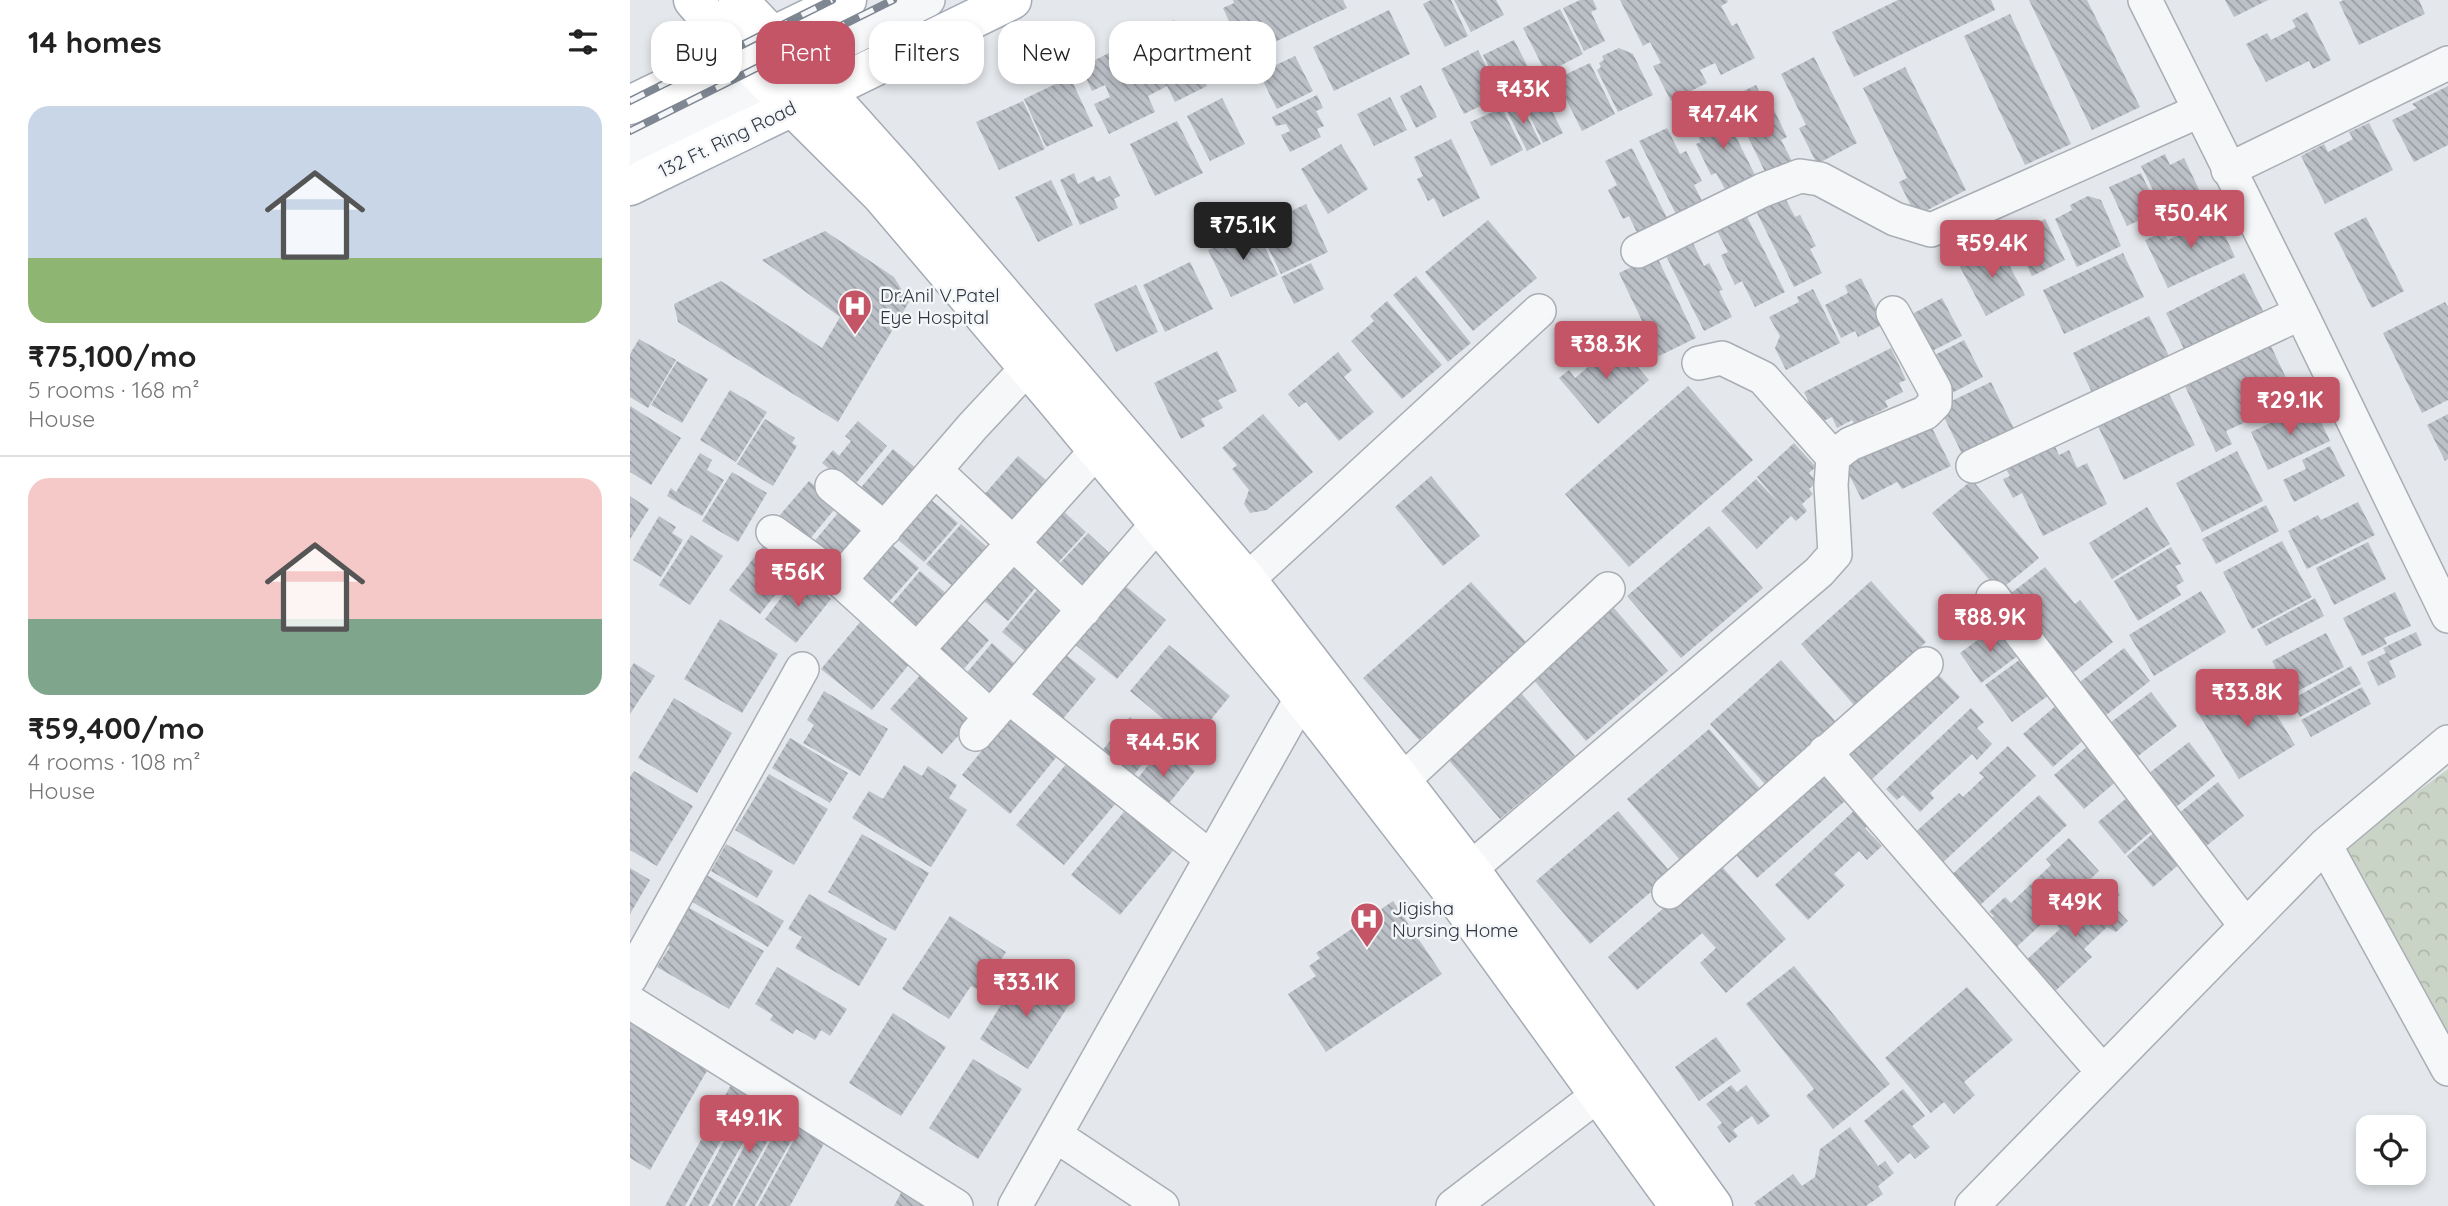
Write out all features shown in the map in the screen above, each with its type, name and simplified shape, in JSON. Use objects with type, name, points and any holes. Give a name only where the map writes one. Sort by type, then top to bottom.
[{"type":"main road","points":[[693,0],[711,21]]},
{"type":"main road","points":[[738,0],[758,21]]},
{"type":"main road","points":[[801,21],[847,0]]},
{"type":"main road","name":"132 Ft. Ring Road","points":[[630,187],[779,95],[825,91],[1012,0]]},
{"type":"main road","points":[[742,57],[881,195],[1158,523],[1402,781],[1470,869],[1713,1206]]},
{"type":"main road","points":[[630,105],[672,84]]},
{"type":"main road","points":[[818,84],[902,177],[1247,580],[1308,683],[1447,885],[1679,1206]]},
{"type":"street","points":[[855,35],[928,0]]},
{"type":"street","points":[[2145,0],[2448,616]]},
{"type":"street","points":[[2228,170],[2448,63]]},
{"type":"street","points":[[630,148],[779,95],[786,84]]},
{"type":"street","points":[[1639,251],[1763,190],[1800,176],[1820,179],[1895,219],[1931,230],[2199,111]]},
{"type":"street","points":[[1247,580],[1539,311]]},
{"type":"street","points":[[1833,457],[1850,443],[1925,414],[1935,403],[1935,390],[1893,313]]},
{"type":"street","points":[[1973,466],[2301,313]]},
{"type":"street","points":[[1470,869],[1835,554],[1831,485],[1833,457],[1763,378],[1722,358],[1699,363]]},
{"type":"street","points":[[840,580],[1028,367]]},
{"type":"street","points":[[917,650],[1097,450]]},
{"type":"street","points":[[935,470],[1084,610]]},
{"type":"street","points":[[832,486],[885,529]]},
{"type":"street","points":[[992,716],[1158,523]]},
{"type":"street","points":[[773,532],[840,580],[992,716],[1211,858]]},
{"type":"street","points":[[1402,781],[1608,589]]},
{"type":"street","points":[[1993,597],[2246,926]]},
{"type":"street","points":[[1669,892],[1926,664]]},
{"type":"street","points":[[630,978],[802,669]]},
{"type":"street","points":[[1015,1206],[1308,683]]},
{"type":"street","points":[[1972,1206],[2325,845],[2448,742]]},
{"type":"street","points":[[1825,752],[2103,1072]]},
{"type":"street","points":[[2325,845],[2448,1069]]},
{"type":"street","points":[[630,1002],[956,1206]]},
{"type":"street","points":[[1453,1206],[1598,1095]]},
{"type":"street","points":[[1055,1135],[1162,1206]]},
{"type":"green space","points":[[2448,769],[2448,1033],[2336,852]]},
{"type":"building","points":[[1233,0],[1343,0],[1347,8],[1276,41],[1276,21],[1229,21],[1223,8],[1234,3]]},
{"type":"building","points":[[1431,0],[1451,0],[1468,36],[1445,47],[1423,4]]},
{"type":"building","points":[[1454,0],[1496,0],[1504,15],[1471,32]]},
{"type":"building","points":[[1580,0],[1593,0],[1597,9],[1591,12],[1605,41],[1584,51],[1563,8]]},
{"type":"building","points":[[1620,0],[1727,0],[1728,2],[1721,6],[1732,26],[1737,23],[1755,58],[1721,75],[1715,63],[1700,70],[1707,83],[1671,101],[1653,66],[1661,63],[1650,42],[1643,46]]},
{"type":"building","points":[[1898,0],[1991,0],[1995,10],[1854,77],[1832,32]]},
{"type":"building","points":[[2029,0],[2087,0],[2140,107],[2092,130]]},
{"type":"building","points":[[2225,0],[2268,0],[2234,17]]},
{"type":"building","points":[[2419,0],[2425,14],[2359,45],[2339,2]]},
{"type":"building","points":[[1560,9],[1583,54],[1546,73],[1523,28]]},
{"type":"building","points":[[1389,10],[1410,54],[1334,91],[1313,47]]},
{"type":"building","points":[[2307,12],[2331,60],[2313,69],[2309,61],[2266,82],[2246,44],[2267,33],[2271,40],[2296,27],[2292,20]]},
{"type":"building","points":[[2010,14],[2071,144],[2025,165],[1964,36]]},
{"type":"building","points":[[1514,40],[1530,71],[1499,87],[1483,55]]},
{"type":"building","points":[[1619,48],[1633,54],[1653,95],[1618,112],[1597,70],[1601,67],[1599,63],[1604,60],[1602,56]]},
{"type":"building","points":[[1478,50],[1501,96],[1464,114],[1441,69]]},
{"type":"building","points":[[1109,53],[1109,84],[1207,86],[1175,102],[1167,86],[1148,96],[1155,112],[1109,134],[1094,104],[1110,97],[1105,85],[1092,91],[1089,84],[1095,84],[1095,60]]},
{"type":"building","points":[[1295,56],[1313,91],[1277,109],[1264,84],[1276,84],[1276,65]]},
{"type":"building","points":[[1814,57],[1857,143],[1817,164],[1799,128],[1806,125],[1781,74]]},
{"type":"building","points":[[1590,63],[1615,114],[1582,131],[1556,79]]},
{"type":"building","points":[[1905,67],[1966,190],[1916,216],[1899,182],[1907,178],[1863,88]]},
{"type":"building","points":[[1055,84],[1073,84],[1093,126],[1046,147],[1024,99]]},
{"type":"building","points":[[1421,85],[1437,117],[1416,128],[1400,96]]},
{"type":"building","points":[[1756,85],[1768,110],[1773,108],[1787,137],[1781,140],[1794,165],[1768,178],[1729,98]]},
{"type":"building","points":[[2448,86],[2448,145],[2414,162],[2392,120],[2417,108],[2412,104]]},
{"type":"building","points":[[1542,91],[1563,133],[1543,143],[1522,100]]},
{"type":"building","points":[[1317,95],[1323,108],[1316,111],[1324,126],[1317,129],[1321,137],[1290,152],[1281,135],[1290,131],[1286,124],[1276,126],[1272,117]]},
{"type":"building","points":[[1390,97],[1407,130],[1374,146],[1357,114]]},
{"type":"building","points":[[1222,98],[1245,144],[1210,161],[1187,116]]},
{"type":"building","points":[[1519,100],[1541,144],[1527,151],[1505,107]]},
{"type":"building","points":[[1023,101],[1045,149],[999,170],[976,122]]},
{"type":"building","points":[[1719,103],[1759,183],[1730,198],[1716,173],[1711,175],[1696,144],[1701,142],[1689,118]]},
{"type":"building","points":[[1502,108],[1523,150],[1491,166],[1470,122]]},
{"type":"building","points":[[1177,121],[1203,173],[1155,196],[1130,144]]},
{"type":"building","points":[[2369,123],[2393,170],[2325,204],[2301,156],[2324,144],[2328,152],[2353,139],[2349,132]]},
{"type":"building","points":[[1667,128],[1680,154],[1686,151],[1702,181],[1694,185],[1706,209],[1680,222],[1639,141]]},
{"type":"building","points":[[1451,139],[1480,198],[1443,217],[1434,198],[1428,201],[1417,179],[1423,176],[1414,157]]},
{"type":"building","points":[[1341,144],[1368,189],[1328,214],[1301,169]]},
{"type":"building","points":[[1632,148],[1672,228],[1642,243],[1629,216],[1623,219],[1608,190],[1617,185],[1605,161]]},
{"type":"building","points":[[2165,154],[2170,165],[2184,158],[2203,198],[2166,216],[2141,166]]},
{"type":"building","points":[[1074,173],[1078,184],[1094,176],[1097,182],[1110,176],[1120,196],[1114,199],[1118,208],[1080,225],[1060,180]]},
{"type":"building","points":[[2141,173],[2159,211],[2127,226],[2109,187]]},
{"type":"building","points":[[1051,180],[1073,225],[1038,242],[1015,197]]},
{"type":"building","points":[[1783,194],[1795,217],[1800,215],[1816,246],[1810,249],[1822,273],[1794,287],[1755,209]]},
{"type":"building","points":[[2088,196],[2101,200],[2121,246],[2077,267],[2055,219],[2072,210],[2070,205]]},
{"type":"building","points":[[1306,204],[1328,252],[1281,274],[1258,227]]},
{"type":"building","points":[[2213,210],[2235,257],[2168,288],[2145,240],[2163,232],[2168,240],[2198,226],[2194,218]]},
{"type":"building","points":[[1745,213],[1785,292],[1755,307],[1742,281],[1735,285],[1721,255],[1728,252],[1715,227]]},
{"type":"building","points":[[2366,217],[2404,291],[2372,308],[2334,233]]},
{"type":"building","points":[[2045,219],[2065,260],[2032,276],[2012,235]]},
{"type":"building","points":[[1488,220],[1537,278],[1473,331],[1425,272]]},
{"type":"building","points":[[1256,228],[1278,275],[1231,297],[1208,250]]},
{"type":"building","points":[[825,231],[894,277],[909,302],[838,422],[678,322],[674,304],[721,281],[822,348],[840,317],[762,260]]},
{"type":"building","points":[[1691,239],[1704,266],[1709,263],[1723,290],[1719,291],[1732,317],[1704,331],[1664,252]]},
{"type":"building","points":[[1998,244],[2025,295],[1986,316],[1959,265]]},
{"type":"building","points":[[2123,253],[2144,297],[2064,334],[2043,290]]},
{"type":"building","points":[[1656,255],[1696,338],[1659,356],[1619,273]]},
{"type":"building","points":[[1190,262],[1213,309],[1165,332],[1143,285]]},
{"type":"building","points":[[1311,263],[1324,289],[1294,304],[1281,277]]},
{"type":"building","points":[[2244,273],[2269,323],[2191,363],[2166,313]]},
{"type":"building","points":[[1416,276],[1471,343],[1448,362],[1393,295]]},
{"type":"building","points":[[1861,278],[1884,324],[1858,337],[1855,331],[1841,338],[1825,305],[1848,293],[1845,286]]},
{"type":"building","points":[[1136,285],[1158,332],[1116,352],[1094,304]]},
{"type":"building","points":[[1813,289],[1840,343],[1786,370],[1775,348],[1780,336],[1769,317],[1799,302],[1797,297]]},
{"type":"building","points":[[1942,298],[1962,336],[1922,356],[1903,319]]},
{"type":"building","points":[[1387,301],[1442,365],[1402,399],[1351,341],[1374,321],[1370,316]]},
{"type":"building","points":[[2445,302],[2448,307],[2448,400],[2422,413],[2383,333]]},
{"type":"building","points":[[2149,316],[2172,362],[2095,399],[2073,353]]},
{"type":"building","points":[[1609,334],[1649,380],[1598,424],[1559,378],[1569,370],[1575,378],[1602,355],[1595,347]]},
{"type":"building","points":[[639,339],[676,360],[648,408],[630,397],[630,354]]},
{"type":"building","points":[[1964,340],[1983,377],[1944,397],[1925,360]]},
{"type":"building","points":[[2270,344],[2296,399],[2226,431],[2232,444],[2216,452],[2184,384]]},
{"type":"building","points":[[1891,348],[1906,380],[1899,383],[1903,392],[1885,401],[1888,407],[1854,424],[1852,420],[1837,428],[1832,417],[1819,423],[1804,392]]},
{"type":"building","points":[[1217,351],[1237,391],[1218,400],[1223,408],[1201,419],[1205,426],[1181,439],[1154,383]]},
{"type":"building","points":[[1338,352],[1352,370],[1344,377],[1374,412],[1339,441],[1306,402],[1299,407],[1288,394]]},
{"type":"building","points":[[677,361],[708,379],[682,423],[651,405]]},
{"type":"building","points":[[1991,382],[2017,435],[1965,460],[1939,407]]},
{"type":"building","points":[[1688,386],[1753,460],[1629,567],[1565,494]]},
{"type":"building","points":[[730,390],[767,412],[736,462],[700,440]]},
{"type":"building","points":[[2167,390],[2195,445],[2124,480],[2097,424]]},
{"type":"building","points":[[2312,403],[2330,441],[2268,470],[2251,432]]},
{"type":"building","points":[[630,406],[681,438],[651,485],[630,472]]},
{"type":"building","points":[[1263,414],[1313,472],[1267,510],[1250,513],[1244,504],[1249,490],[1232,469],[1237,465],[1222,448]]},
{"type":"building","points":[[2448,414],[2448,459],[2445,461],[2427,425]]},
{"type":"building","points":[[1926,416],[1951,466],[1902,489],[1897,482],[1862,500],[1841,459]]},
{"type":"building","points":[[765,419],[795,438],[792,443],[797,446],[773,486],[737,464]]},
{"type":"building","points":[[858,421],[887,446],[852,488],[822,463],[833,450],[839,456],[851,441],[845,436]]},
{"type":"building","points":[[2051,438],[2059,455],[2069,450],[2077,468],[2087,463],[2107,504],[2043,536],[2022,493],[2013,498],[2003,479],[2010,476],[2002,462]]},
{"type":"building","points":[[1794,443],[1816,467],[1809,473],[1817,482],[1809,489],[1813,494],[1802,504],[1807,511],[1796,521],[1791,516],[1757,549],[1721,511],[1756,479],[1780,504],[1757,477]]},
{"type":"building","points":[[2330,446],[2345,476],[2294,502],[2283,480],[2306,469],[2302,460]]},
{"type":"building","points":[[893,449],[923,474],[884,521],[854,496]]},
{"type":"building","points":[[2237,451],[2263,501],[2202,532],[2176,483]]},
{"type":"building","points":[[700,453],[712,460],[707,470],[724,480],[702,516],[667,496],[671,488],[676,492]]},
{"type":"building","points":[[1018,456],[1047,481],[1012,521],[983,496]]},
{"type":"building","points":[[732,472],[767,493],[738,542],[702,521]]},
{"type":"building","points":[[1431,476],[1480,536],[1443,566],[1395,507]]},
{"type":"building","points":[[1972,480],[2039,558],[1999,591],[1932,513]]},
{"type":"building","points":[[809,481],[838,505],[804,546],[774,522]]},
{"type":"building","points":[[630,496],[649,509],[630,539]]},
{"type":"building","points":[[930,499],[958,523],[924,562],[896,538]]},
{"type":"building","points":[[2358,502],[2375,535],[2307,569],[2288,531],[2318,515],[2321,520]]},
{"type":"building","points":[[2266,505],[2279,531],[2216,564],[2202,539]]},
{"type":"building","points":[[843,507],[872,532],[837,573],[808,549]]},
{"type":"building","points":[[2147,507],[2170,544],[2112,579],[2089,543]]},
{"type":"building","points":[[1061,509],[1086,532],[1054,567],[1029,545]]},
{"type":"building","points":[[659,516],[676,527],[672,533],[683,540],[661,577],[633,560]]},
{"type":"building","points":[[961,524],[988,548],[954,587],[926,564]]},
{"type":"building","points":[[1709,526],[1763,588],[1681,658],[1627,596]]},
{"type":"building","points":[[1088,533],[1119,562],[1081,603],[1049,575]]},
{"type":"building","points":[[691,535],[723,556],[690,605],[659,585]]},
{"type":"building","points":[[2282,541],[2312,597],[2252,629],[2223,572]]},
{"type":"building","points":[[2368,542],[2386,579],[2334,605],[2316,568]]},
{"type":"building","points":[[763,546],[795,570],[760,614],[729,590]]},
{"type":"building","points":[[893,546],[919,568],[885,606],[859,584]]},
{"type":"building","points":[[2171,547],[2181,564],[2175,566],[2184,581],[2176,586],[2181,595],[2138,621],[2114,581]]},
{"type":"building","points":[[1015,560],[1041,581],[1008,621],[982,599]]},
{"type":"building","points":[[2045,567],[2075,604],[2080,600],[2113,642],[2069,676],[2006,597]]},
{"type":"building","points":[[920,571],[948,595],[914,634],[887,610]]},
{"type":"building","points":[[799,574],[831,599],[796,643],[765,619]]},
{"type":"building","points":[[1871,581],[1926,642],[1854,705],[1801,644]]},
{"type":"building","points":[[1471,582],[1527,643],[1419,740],[1363,678]]},
{"type":"building","points":[[1043,583],[1075,611],[1034,659],[1002,632]]},
{"type":"building","points":[[1123,584],[1166,620],[1117,679],[1073,643]]},
{"type":"building","points":[[2201,591],[2226,632],[2154,676],[2129,635]]},
{"type":"building","points":[[2395,592],[2411,626],[2384,638],[2387,644],[2362,656],[2343,618]]},
{"type":"building","points":[[2315,598],[2324,616],[2266,646],[2257,629]]},
{"type":"building","points":[[1614,608],[1668,671],[1586,741],[1532,678]]},
{"type":"building","points":[[962,616],[989,640],[955,679],[928,655]]},
{"type":"building","points":[[720,619],[778,654],[742,713],[684,679]]},
{"type":"building","points":[[861,621],[911,662],[872,710],[821,669]]},
{"type":"building","points":[[1998,625],[2019,655],[1981,683],[1960,653]]},
{"type":"building","points":[[2416,632],[2422,645],[2389,661],[2396,677],[2378,686],[2367,662],[2386,653],[2383,648]]},
{"type":"building","points":[[2326,633],[2344,667],[2290,695],[2272,661]]},
{"type":"building","points":[[992,643],[1024,672],[990,710],[958,683]]},
{"type":"building","points":[[1169,645],[1230,696],[1192,743],[1130,691]]},
{"type":"building","points":[[2124,648],[2150,681],[2105,716],[2080,682]]},
{"type":"building","points":[[1065,654],[1096,679],[1057,726],[1026,700]]},
{"type":"building","points":[[2022,658],[2049,695],[2012,722],[1985,685]]},
{"type":"building","points":[[1781,660],[1835,721],[1765,784],[1710,724]]},
{"type":"building","points":[[634,663],[655,676],[630,714],[630,669]]},
{"type":"building","points":[[2351,666],[2361,684],[2300,717],[2291,700]]},
{"type":"building","points":[[1931,667],[1960,697],[1870,781],[1841,751]]},
{"type":"building","points":[[923,672],[975,717],[942,754],[890,709]]},
{"type":"building","points":[[2254,678],[2295,745],[2239,779],[2198,713]]},
{"type":"building","points":[[2362,687],[2371,704],[2311,737],[2301,720]]},
{"type":"building","points":[[824,691],[888,729],[860,776],[803,743],[814,725],[807,720]]},
{"type":"building","points":[[2151,692],[2177,726],[2133,760],[2106,726]]},
{"type":"building","points":[[1521,693],[1575,756],[1500,819],[1446,757]]},
{"type":"building","points":[[674,698],[732,733],[697,793],[638,758]]},
{"type":"building","points":[[2058,704],[2087,737],[2053,767],[2023,734]]},
{"type":"building","points":[[1971,708],[1984,722],[1977,728],[1992,744],[1977,760],[1972,754],[1930,793],[1934,798],[1920,812],[1903,795],[1897,800],[1886,789]]},
{"type":"building","points":[[1015,710],[1063,749],[1010,814],[962,775]]},
{"type":"building","points":[[1130,717],[1161,742],[1127,783],[1096,758]]},
{"type":"building","points":[[1709,729],[1762,791],[1681,861],[1627,799]]},
{"type":"building","points":[[790,738],[848,773],[830,803],[772,768]]},
{"type":"building","points":[[2189,742],[2215,776],[2171,811],[2144,777]]},
{"type":"building","points":[[1164,745],[1195,771],[1162,812],[1131,787]]},
{"type":"building","points":[[2089,745],[2119,779],[2084,809],[2054,775]]},
{"type":"building","points":[[2008,746],[2036,776],[1938,867],[1910,837],[1959,793],[1963,797],[1984,777],[1979,773]]},
{"type":"building","points":[[1072,757],[1121,797],[1064,865],[1016,825]]},
{"type":"building","points":[[904,765],[922,776],[928,766],[957,785],[949,798],[967,810],[931,867],[852,818],[869,791],[883,799]]},
{"type":"building","points":[[1817,769],[1845,801],[1757,878],[1729,847]]},
{"type":"building","points":[[634,771],[693,806],[657,866],[630,850],[630,777]]},
{"type":"building","points":[[769,774],[828,809],[794,865],[735,830]]},
{"type":"building","points":[[2218,782],[2244,816],[2200,851],[2174,817]]},
{"type":"building","points":[[2039,795],[2067,825],[1976,909],[1948,878]]},
{"type":"building","points":[[2128,797],[2155,828],[2125,854],[2098,822]]},
{"type":"building","points":[[1859,806],[1874,821],[1865,828],[1882,846],[1867,860],[1859,851],[1834,874],[1845,885],[1808,920],[1775,885]]},
{"type":"building","points":[[1128,807],[1176,847],[1120,915],[1071,875]]},
{"type":"building","points":[[1618,811],[1672,874],[1590,944],[1536,881]]},
{"type":"building","points":[[2157,830],[2183,861],[2153,887],[2127,856]]},
{"type":"building","points":[[862,834],[929,873],[895,931],[828,892]]},
{"type":"building","points":[[2069,838],[2099,871],[2010,953],[1984,925],[1994,916],[1989,912],[2005,897],[2011,903],[2051,865],[2046,859]]},
{"type":"building","points":[[726,844],[773,871],[757,898],[711,871]]},
{"type":"building","points":[[1717,861],[1786,939],[1726,993],[1700,963],[1716,948],[1702,933],[1637,990],[1608,957]]},
{"type":"building","points":[[630,868],[650,880],[630,914]]},
{"type":"building","points":[[705,874],[784,921],[768,947],[689,900]]},
{"type":"building","points":[[2108,882],[2120,895],[2111,903],[2128,921],[2116,932],[2107,927],[2084,949],[2092,957],[2052,994],[2023,963],[2060,929],[2053,921],[2073,903],[2079,910]]},
{"type":"building","points":[[809,894],[887,939],[859,986],[795,948],[802,937],[788,929]]},
{"type":"building","points":[[1393,901],[1442,974],[1326,1052],[1288,994],[1316,976],[1309,966],[1320,958],[1316,953]]},
{"type":"building","points":[[686,906],[764,951],[729,1009],[657,967],[670,947],[663,943]]},
{"type":"building","points":[[950,916],[1006,952],[981,991],[971,986],[949,1019],[902,989]]},
{"type":"building","points":[[1794,966],[1890,1084],[1833,1129],[1806,1096],[1814,1089],[1746,1004]]},
{"type":"building","points":[[777,967],[847,1009],[830,1036],[821,1030],[815,1040],[796,1029],[793,1034],[770,1020],[773,1015],[755,1004]]},
{"type":"building","points":[[1023,969],[1072,1000],[1028,1069],[980,1039]]},
{"type":"building","points":[[1967,987],[2013,1040],[1964,1082],[1975,1095],[1954,1114],[1944,1102],[1931,1113],[1885,1058]]},
{"type":"building","points":[[893,1013],[946,1047],[901,1116],[849,1083]]},
{"type":"building","points":[[630,1016],[712,1062],[650,1170],[630,1158]]},
{"type":"building","points":[[1716,1037],[1741,1071],[1699,1101],[1675,1067]]},
{"type":"building","points":[[973,1059],[1022,1089],[978,1159],[929,1128]]},
{"type":"building","points":[[733,1081],[749,1089],[685,1206],[665,1206]]},
{"type":"building","points":[[1731,1085],[1737,1092],[1746,1085],[1770,1116],[1758,1125],[1752,1116],[1733,1130],[1738,1136],[1729,1143],[1717,1127],[1722,1123],[1706,1104]]},
{"type":"building","points":[[1903,1089],[1925,1116],[1912,1126],[1930,1147],[1915,1159],[1910,1153],[1898,1163],[1864,1121]]},
{"type":"building","points":[[751,1091],[767,1099],[708,1206],[689,1206]]},
{"type":"building","points":[[769,1101],[785,1109],[732,1206],[712,1206]]},
{"type":"building","points":[[786,1112],[802,1121],[755,1206],[735,1206]]},
{"type":"building","points":[[802,1125],[827,1138],[790,1206],[758,1206]]},
{"type":"building","points":[[1850,1127],[1878,1166],[1885,1161],[1894,1173],[1878,1186],[1883,1194],[1866,1206],[1756,1206],[1754,1203],[1793,1174],[1802,1186],[1815,1177],[1820,1149]]},
{"type":"building","points":[[902,1191],[929,1206],[894,1206]]},
{"type":"railway","points":[[630,101],[832,0]]},
{"type":"railway","points":[[630,131],[893,0]]},
{"type":"place","name":"Dr.Anil V.Patel Eye Hospital","points":[[855,336]]},
{"type":"place","name":"Jigisha Nursing Home","points":[[1367,949]]}]
